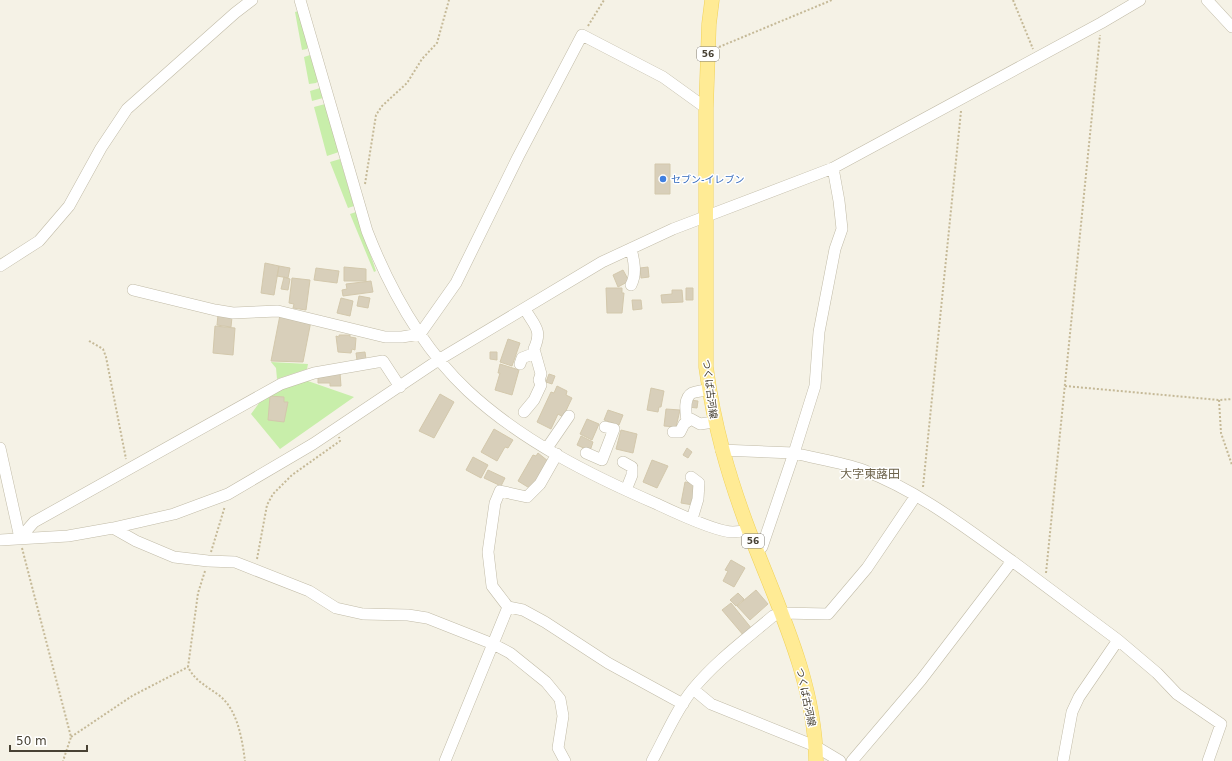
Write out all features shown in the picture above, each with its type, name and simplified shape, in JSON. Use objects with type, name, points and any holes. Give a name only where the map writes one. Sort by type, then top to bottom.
[{"type":"main road","name":"つくば古河線","points":[[712,0],[706,108],[706,367],[709,389],[714,422],[721,450],[748,529],[782,613],[795,651],[809,705],[816,746],[816,761]]},
{"type":"street","points":[[0,266],[39,240],[69,206],[101,148],[128,109],[234,13],[252,0]]},
{"type":"street","points":[[300,0],[367,231],[382,268],[398,300],[420,334],[440,360],[468,390],[516,428],[595,476],[692,519],[730,532],[748,529]]},
{"type":"street","points":[[0,540],[68,536],[113,528],[174,514],[228,494],[336,429],[440,360],[602,262],[706,216],[833,168],[1101,23],[1140,0]]},
{"type":"street","points":[[1207,0],[1232,27]]},
{"type":"street","points":[[134,290],[227,312],[278,311],[385,337],[402,337],[420,334],[456,282],[518,157],[582,35],[663,77],[706,108]]},
{"type":"street","points":[[756,550],[762,547],[767,536],[815,386],[819,332],[835,249],[842,229],[833,168]]},
{"type":"street","points":[[631,249],[634,258],[634,277],[632,285]]},
{"type":"street","points":[[524,412],[534,400],[541,385],[539,380],[541,374],[534,349],[539,337],[537,329],[525,309]]},
{"type":"street","points":[[520,364],[522,358],[535,353]]},
{"type":"street","points":[[20,538],[34,522],[281,384],[314,373],[383,361],[400,387]]},
{"type":"street","points":[[673,432],[680,432],[687,421],[685,412],[688,397],[692,393],[709,389]]},
{"type":"street","points":[[570,416],[552,451],[540,484],[527,497],[500,491],[495,503],[488,552],[492,586],[508,607],[523,610],[545,622],[608,663],[683,704]]},
{"type":"street","points":[[687,421],[695,420],[700,424],[714,422]]},
{"type":"street","points":[[595,476],[614,429],[605,427]]},
{"type":"street","points":[[0,448],[20,538]]},
{"type":"street","points":[[721,450],[794,453],[863,470],[918,498],[1044,584],[1118,640],[1157,673],[1177,694],[1221,724],[1208,761]]},
{"type":"street","points":[[586,453],[602,460]]},
{"type":"street","points":[[623,462],[632,467],[633,471],[626,490]]},
{"type":"street","points":[[692,477],[700,483],[698,499],[692,519]]},
{"type":"street","points":[[652,761],[683,704],[693,689],[714,667],[773,616],[782,613],[828,614],[867,568],[918,498]]},
{"type":"street","points":[[113,528],[136,541],[174,557],[208,561],[235,562],[309,591],[336,608],[363,614],[408,615],[427,618],[493,644],[510,653],[546,682],[560,699],[563,716],[558,748],[565,761]]},
{"type":"street","points":[[852,761],[921,680],[1012,561]]},
{"type":"street","points":[[445,761],[508,607]]},
{"type":"street","points":[[1063,761],[1072,712],[1079,697],[1118,640]]},
{"type":"street","points":[[693,689],[711,704],[816,746],[840,761]]},
{"type":"path","points":[[365,185],[376,115],[382,106],[407,83],[422,59],[438,43],[448,0]]},
{"type":"path","points":[[582,35],[604,0]]},
{"type":"path","points":[[708,52],[832,0]]},
{"type":"path","points":[[1012,0],[1037,58]]},
{"type":"path","points":[[1044,584],[1101,23]]},
{"type":"path","points":[[918,498],[962,99]]},
{"type":"path","points":[[89,341],[103,349],[106,357],[128,470]]},
{"type":"path","points":[[1065,386],[1219,400],[1232,399]]},
{"type":"path","points":[[1219,400],[1221,433],[1232,465]]},
{"type":"path","points":[[257,570],[258,554],[267,505],[273,494],[292,475],[340,441],[336,429]]},
{"type":"path","points":[[228,494],[219,529],[198,592],[188,668],[193,676],[221,697],[235,715],[245,761]]},
{"type":"path","points":[[20,538],[71,737],[63,761]]},
{"type":"path","points":[[71,737],[132,696],[188,668]]},
{"type":"green space","points":[[298,11],[308,46],[307,49],[302,50],[295,12]]},
{"type":"green space","points":[[310,55],[319,80],[316,83],[309,84],[304,57]]},
{"type":"green space","points":[[320,88],[323,98],[312,101],[310,91]]},
{"type":"green space","points":[[325,104],[339,152],[327,156],[314,107]]},
{"type":"green space","points":[[340,159],[354,206],[348,208],[330,162]]},
{"type":"green space","points":[[356,212],[376,271],[374,272],[350,214]]},
{"type":"green space","points":[[271,362],[308,364],[307,369],[277,379],[276,368]]},
{"type":"green space","points":[[305,380],[354,397],[280,449],[251,414],[262,399],[286,386]]},
{"type":"building","name":"セブン-イレブン","points":[[655,164],[670,164],[670,194],[655,194]]},
{"type":"building","points":[[265,263],[279,266],[274,295],[261,293]]},
{"type":"building","points":[[279,266],[290,268],[288,278],[277,276]]},
{"type":"building","points":[[344,267],[366,269],[366,281],[344,281]]},
{"type":"building","points":[[648,267],[649,277],[641,278],[640,268]]},
{"type":"building","points":[[316,268],[339,271],[337,283],[314,280]]},
{"type":"building","points":[[623,270],[629,281],[618,287],[613,275]]},
{"type":"building","points":[[284,277],[290,279],[288,290],[281,289]]},
{"type":"building","points":[[292,278],[310,280],[306,310],[293,308],[294,304],[289,303]]},
{"type":"building","points":[[371,281],[373,292],[343,296],[342,290],[347,289],[346,284]]},
{"type":"building","points":[[606,288],[622,288],[622,293],[624,293],[622,313],[607,313]]},
{"type":"building","points":[[686,288],[693,288],[693,300],[686,300]]},
{"type":"building","points":[[672,290],[682,290],[683,302],[662,303],[661,295],[672,294]]},
{"type":"building","points":[[359,296],[370,298],[368,308],[357,306]]},
{"type":"building","points":[[341,298],[353,301],[350,316],[337,313]]},
{"type":"building","points":[[632,300],[641,300],[642,309],[633,310]]},
{"type":"building","points":[[218,315],[232,317],[231,327],[217,325]]},
{"type":"building","points":[[280,315],[311,321],[303,362],[271,361]]},
{"type":"building","points":[[215,326],[235,328],[233,355],[213,353]]},
{"type":"building","points":[[339,335],[350,335],[350,337],[356,338],[355,350],[352,349],[351,353],[338,352],[336,336],[339,337]]},
{"type":"building","points":[[508,339],[520,343],[512,366],[500,362]]},
{"type":"building","points":[[365,352],[366,359],[357,360],[356,353]]},
{"type":"building","points":[[490,352],[497,352],[497,360],[490,359]]},
{"type":"building","points":[[500,364],[519,370],[512,395],[495,390],[500,373],[498,373]]},
{"type":"building","points":[[340,373],[341,386],[330,386],[330,383],[318,383],[318,378]]},
{"type":"building","points":[[549,374],[555,376],[552,384],[546,382]]},
{"type":"building","points":[[557,386],[567,391],[566,395],[572,398],[563,417],[558,414],[551,429],[537,422],[551,392],[554,393]]},
{"type":"building","points":[[651,388],[664,391],[661,407],[659,407],[658,412],[647,410]]},
{"type":"building","points":[[440,394],[454,402],[434,438],[419,431]]},
{"type":"building","points":[[270,396],[284,397],[284,402],[288,402],[284,422],[268,420]]},
{"type":"building","points":[[690,400],[698,401],[697,408],[688,407]]},
{"type":"building","points":[[666,409],[680,410],[676,427],[664,426]]},
{"type":"building","points":[[608,410],[623,415],[619,425],[604,420]]},
{"type":"building","points":[[587,419],[599,424],[592,440],[580,434]]},
{"type":"building","points":[[494,429],[513,440],[508,448],[505,447],[497,461],[481,452]]},
{"type":"building","points":[[621,430],[637,434],[633,453],[616,449]]},
{"type":"building","points":[[581,436],[593,442],[590,451],[577,445]]},
{"type":"building","points":[[687,448],[692,452],[688,458],[683,455]]},
{"type":"building","points":[[538,453],[548,461],[531,489],[518,481],[533,455],[536,456]]},
{"type":"building","points":[[473,457],[488,465],[481,478],[466,470]]},
{"type":"building","points":[[652,460],[668,466],[657,488],[643,482]]},
{"type":"building","points":[[488,470],[505,478],[501,486],[484,478]]},
{"type":"building","points":[[685,482],[698,484],[693,505],[681,503]]},
{"type":"building","points":[[731,560],[745,568],[734,587],[723,581],[728,571],[725,570]]},
{"type":"building","points":[[756,590],[768,604],[750,620],[737,606]]},
{"type":"building","points":[[738,593],[744,599],[736,606],[730,600]]},
{"type":"building","points":[[731,603],[752,629],[744,636],[722,610]]},
{"type":"place","name":"セブン-イレブン","points":[[663,179]]},
{"type":"district","name":"大字東蕗田","points":[[870,474]]}]
